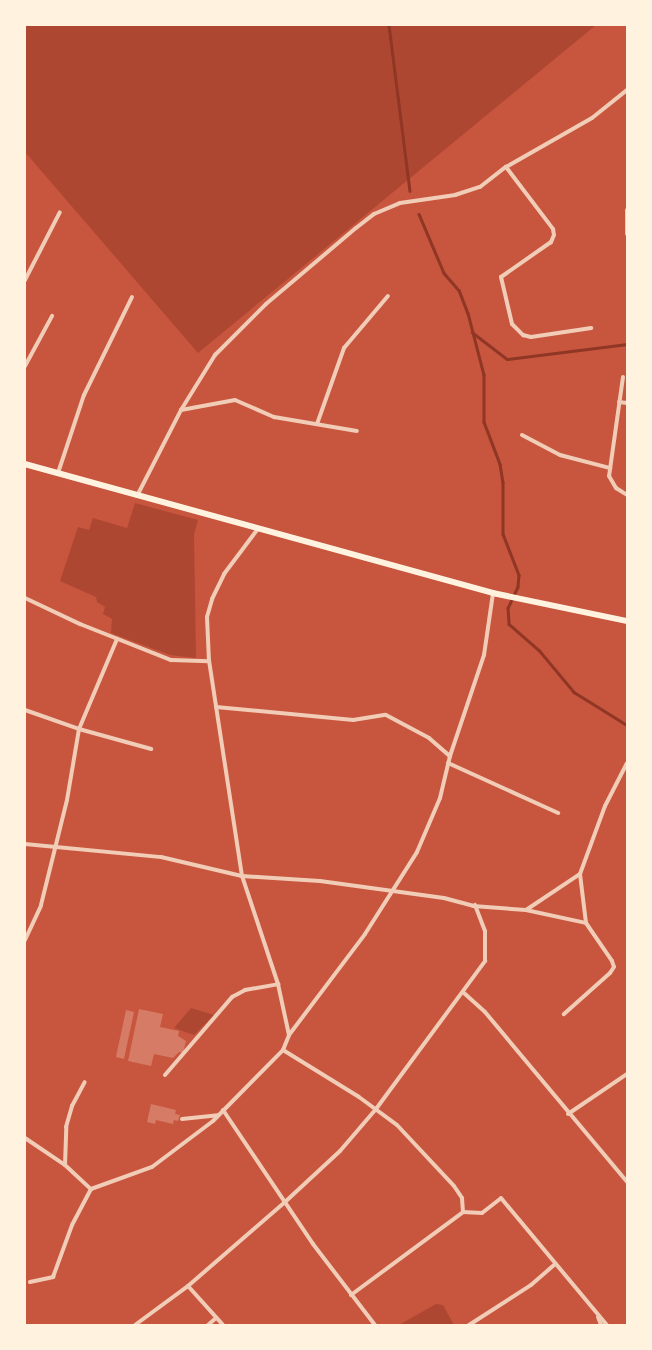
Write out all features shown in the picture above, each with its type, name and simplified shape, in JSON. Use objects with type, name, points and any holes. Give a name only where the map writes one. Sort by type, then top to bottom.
[{"type":"main road","points":[[25,464],[257,530],[493,593],[627,621]]},
{"type":"street","points":[[137,496],[181,410],[214,355],[241,327],[374,214],[400,203],[472,190],[506,167],[592,118],[627,90]]},
{"type":"street","points":[[506,167],[553,229],[554,234],[551,242],[500,277],[512,324],[523,335],[531,337],[591,328]]},
{"type":"street","points":[[627,210],[627,234]]},
{"type":"street","points":[[25,280],[60,212]]},
{"type":"street","points":[[317,424],[344,348],[388,296]]},
{"type":"street","points":[[58,473],[84,395],[132,297]]},
{"type":"street","points":[[25,366],[52,316]]},
{"type":"street","points":[[623,377],[609,476],[616,488],[627,495]]},
{"type":"street","points":[[181,410],[235,400],[274,417],[357,431]]},
{"type":"street","points":[[619,402],[627,403]]},
{"type":"street","points":[[522,435],[560,455],[610,468]]},
{"type":"street","points":[[257,530],[224,574],[212,599],[207,617],[209,662],[242,876],[278,984],[289,1036]]},
{"type":"street","points":[[30,1282],[53,1277],[72,1225],[91,1189],[152,1168],[223,1110],[283,1050],[289,1036],[395,890],[416,852],[440,798],[450,756],[484,655],[493,593]]},
{"type":"street","points":[[25,598],[117,639],[171,660],[209,662]]},
{"type":"street","points":[[25,940],[41,905],[56,845],[79,729],[117,639]]},
{"type":"street","points":[[216,707],[353,720],[386,715],[428,738],[450,756]]},
{"type":"street","points":[[25,710],[79,729],[151,748]]},
{"type":"street","points":[[448,763],[558,813]]},
{"type":"street","points":[[564,1014],[614,967],[586,923],[580,874],[605,806],[627,763]]},
{"type":"street","points":[[25,844],[56,845],[161,858],[242,876],[395,890],[474,905],[526,910],[586,923]]},
{"type":"street","points":[[526,910],[580,874]]},
{"type":"street","points":[[136,1325],[188,1286],[285,1202],[340,1151],[376,1109],[464,993],[485,961],[485,931],[474,905]]},
{"type":"street","points":[[165,1075],[232,997],[245,990],[278,984]]},
{"type":"street","points":[[464,993],[485,1012],[568,1114],[627,1182]]},
{"type":"street","points":[[283,1050],[376,1109],[397,1125],[454,1186],[462,1198],[464,1212]]},
{"type":"street","points":[[568,1114],[627,1074]]},
{"type":"street","points":[[65,1165],[66,1127],[72,1106],[85,1082]]},
{"type":"street","points":[[223,1110],[351,1296],[375,1325]]},
{"type":"street","points":[[182,1118],[218,1114]]},
{"type":"street","points":[[25,1138],[65,1165],[91,1189]]},
{"type":"street","points":[[351,1296],[464,1212],[482,1213],[501,1198],[606,1325]]},
{"type":"street","points":[[469,1325],[531,1285],[555,1264]]},
{"type":"street","points":[[188,1286],[223,1325]]},
{"type":"street","points":[[596,1312],[601,1325]]},
{"type":"street","points":[[208,1325],[216,1318]]},
{"type":"shaded area","points":[[25,25],[596,25],[198,353],[25,152]]},
{"type":"shaded area","points":[[135,503],[198,520],[194,534],[196,658],[170,655],[111,633],[112,619],[103,614],[105,607],[97,602],[96,597],[60,581],[78,527],[89,530],[93,518],[127,528]]},
{"type":"shaded area","points":[[191,1008],[214,1015],[194,1035],[174,1028]]},
{"type":"shaded area","points":[[436,1304],[443,1305],[454,1325],[399,1325]]},
{"type":"building","points":[[139,1009],[163,1014],[160,1027],[179,1031],[178,1036],[186,1041],[183,1053],[179,1052],[173,1058],[154,1054],[151,1066],[128,1061]]},
{"type":"building","points":[[126,1010],[134,1012],[124,1059],[116,1057]]},
{"type":"building","points":[[151,1104],[176,1110],[175,1114],[180,1115],[178,1121],[174,1120],[173,1124],[156,1120],[155,1124],[147,1122]]},
{"type":"waterway","points":[[389,25],[410,191]]},
{"type":"waterway","points":[[419,214],[444,273],[459,290],[468,313],[484,375],[484,422],[500,464],[503,482],[503,534],[519,575],[518,587],[508,608],[509,624],[539,650],[574,692],[627,725]]},
{"type":"waterway","points":[[472,332],[507,359],[627,344]]}]
